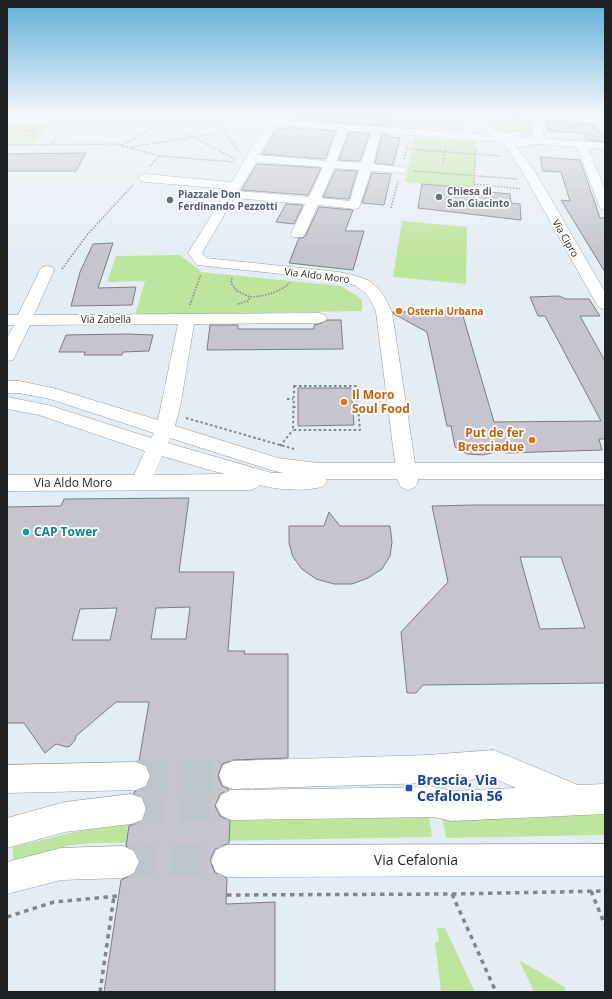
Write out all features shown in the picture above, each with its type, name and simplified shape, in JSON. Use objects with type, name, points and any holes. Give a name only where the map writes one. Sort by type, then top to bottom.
[{"type":"street","points":[[298,234],[331,161]]},
{"type":"street","points":[[147,173],[234,190],[355,205],[370,161]]},
{"type":"street","name":"Via Cipro","points":[[520,161],[605,305]]},
{"type":"street","name":"Via Cipro","points":[[527,161],[533,180]]},
{"type":"street","points":[[586,161],[599,175],[605,206]]},
{"type":"street","points":[[248,162],[330,164],[401,170]]},
{"type":"street","name":"Via Aldo Moro","points":[[248,162],[218,222],[195,253],[202,262],[339,276],[355,279],[372,288],[380,299],[384,312],[407,476]]},
{"type":"street","points":[[7,356],[25,320],[53,273]]},
{"type":"street","points":[[140,483],[167,421],[188,313]]},
{"type":"street","name":"Via Zabella","points":[[7,320],[188,313],[319,318]]},
{"type":"street","name":"Via Aldo Moro","points":[[10,399],[53,394],[167,421],[278,465],[318,471],[407,476],[605,482]]},
{"type":"street","name":"Via Aldo Moro","points":[[10,399],[156,447],[272,481]]},
{"type":"street","name":"Via Aldo Moro","points":[[7,483],[272,481],[605,471]]},
{"type":"street","points":[[233,775],[428,769],[494,764],[574,799]]},
{"type":"street","points":[[280,804],[325,772]]},
{"type":"street","points":[[7,779],[136,776]]},
{"type":"street","points":[[231,805],[434,802],[452,806],[516,804],[574,799],[605,799]]},
{"type":"street","points":[[7,833],[65,817],[131,809]]},
{"type":"street","name":"Via Cefalonia","points":[[227,861],[605,860]]},
{"type":"street","points":[[7,878],[61,864],[123,862]]},
{"type":"path","points":[[147,173],[156,161]]},
{"type":"path","points":[[228,161],[248,162]]},
{"type":"path","points":[[443,165],[444,161]]},
{"type":"path","points":[[475,161],[474,184],[533,180]]},
{"type":"path","points":[[401,170],[533,180]]},
{"type":"path","points":[[53,273],[62,268],[87,235],[133,184]]},
{"type":"path","points":[[188,313],[202,272]]},
{"type":"path","points":[[233,275],[231,283],[237,291],[250,297],[270,296],[282,290],[293,281]]},
{"type":"path","points":[[235,305],[248,301],[250,297]]},
{"type":"path","points":[[280,446],[293,430],[294,386],[356,386],[360,430],[293,430]]},
{"type":"path","points":[[288,400],[293,399]]},
{"type":"path","points":[[293,407],[298,407]]},
{"type":"path","points":[[167,421],[299,451]]},
{"type":"path","points":[[591,891],[605,924]]},
{"type":"path","points":[[227,895],[452,894],[605,891]]},
{"type":"path","points":[[452,894],[496,992]]},
{"type":"path","points":[[7,917],[54,902],[116,896],[100,992]]},
{"type":"green space","points":[[409,161],[475,161],[474,188],[405,182]]},
{"type":"green space","points":[[402,221],[467,227],[466,284],[393,277]]},
{"type":"green space","points":[[180,255],[202,272],[341,286],[362,299],[362,311],[135,315],[145,281],[107,282],[116,256]]},
{"type":"green space","points":[[605,810],[605,835],[446,838],[442,815]]},
{"type":"green space","points":[[429,816],[432,837],[95,843],[71,845],[13,861],[13,847],[75,832],[150,819]]},
{"type":"green space","points":[[437,928],[445,928],[475,992],[441,992],[435,942],[439,942]]},
{"type":"green space","points":[[519,960],[565,987],[566,992],[534,992]]},
{"type":"building","points":[[7,161],[82,161],[76,171],[7,171]]},
{"type":"building","points":[[376,161],[394,161],[393,165],[375,163]]},
{"type":"building","points":[[541,161],[580,161],[600,218],[605,218],[605,272],[561,200],[570,201],[561,172],[543,171]]},
{"type":"building","points":[[257,164],[321,168],[308,195],[241,190]]},
{"type":"building","points":[[335,170],[357,171],[349,199],[323,197]]},
{"type":"building","points":[[372,173],[391,174],[384,205],[362,203]]},
{"type":"building","points":[[422,184],[460,187],[459,189],[510,194],[511,203],[520,204],[521,220],[418,208]]},
{"type":"building","points":[[286,204],[303,205],[294,224],[276,222]]},
{"type":"building","points":[[319,207],[353,210],[345,231],[364,231],[353,270],[289,263],[299,238],[303,238],[306,235]]},
{"type":"building","points":[[113,243],[98,288],[136,287],[132,305],[71,306],[80,272],[93,244]]},
{"type":"building","points":[[559,296],[566,299],[589,299],[600,316],[580,316],[605,361],[605,439],[599,439],[602,450],[505,453],[503,450],[483,455],[467,454],[455,447],[451,426],[447,426],[427,332],[394,314],[393,312],[451,311],[463,316],[494,422],[601,421],[545,316],[538,316],[530,297]]},
{"type":"building","points":[[327,320],[341,320],[343,349],[207,350],[210,325],[238,325],[238,329],[314,329],[314,325]]},
{"type":"building","points":[[66,335],[153,335],[149,351],[123,352],[122,355],[84,355],[85,352],[59,352]]},
{"type":"building","points":[[298,388],[351,388],[354,425],[298,426]]},
{"type":"building","points":[[189,498],[179,572],[234,572],[228,651],[245,651],[244,654],[288,654],[288,758],[233,760],[222,764],[218,776],[222,786],[229,789],[220,794],[215,806],[220,816],[230,821],[229,843],[215,849],[210,860],[215,873],[227,878],[226,904],[275,902],[275,992],[104,992],[121,880],[135,874],[140,863],[135,850],[126,846],[129,826],[143,821],[147,810],[143,797],[134,792],[147,787],[151,777],[147,765],[139,761],[149,702],[116,702],[76,736],[75,740],[70,746],[67,747],[56,744],[45,753],[24,723],[7,723],[7,507],[61,506],[64,499]],"holes":[[[190,607],[186,639],[151,639],[156,608]],[[117,608],[110,640],[72,640],[80,609]]]},
{"type":"building","points":[[605,505],[605,683],[423,685],[416,693],[407,693],[401,632],[448,582],[432,506]],"holes":[[[520,557],[561,557],[585,628],[540,629]]]},
{"type":"building","points":[[329,512],[340,526],[390,526],[392,542],[390,556],[382,569],[368,578],[352,584],[334,584],[316,579],[302,569],[293,557],[289,543],[289,526],[324,526]]},
{"type":"tunnel","points":[[136,776],[233,775]]},
{"type":"tunnel","points":[[131,809],[231,805]]},
{"type":"tunnel","points":[[123,862],[227,861]]},
{"type":"place","name":"Chiesa di San Giacinto","points":[[439,197]]},
{"type":"place","name":"Piazzale Don Ferdinando Pezzotti","points":[[170,200]]},
{"type":"place","name":"Osteria Urbana","points":[[399,311]]},
{"type":"place","name":"Il Moro Soul Food","points":[[344,402]]},
{"type":"place","name":"Put de fer Bresciadue","points":[[532,440]]},
{"type":"place","name":"CAP Tower","points":[[26,532]]},
{"type":"place","name":"Brescia, Via Cefalonia 56","points":[[409,788]]}]
